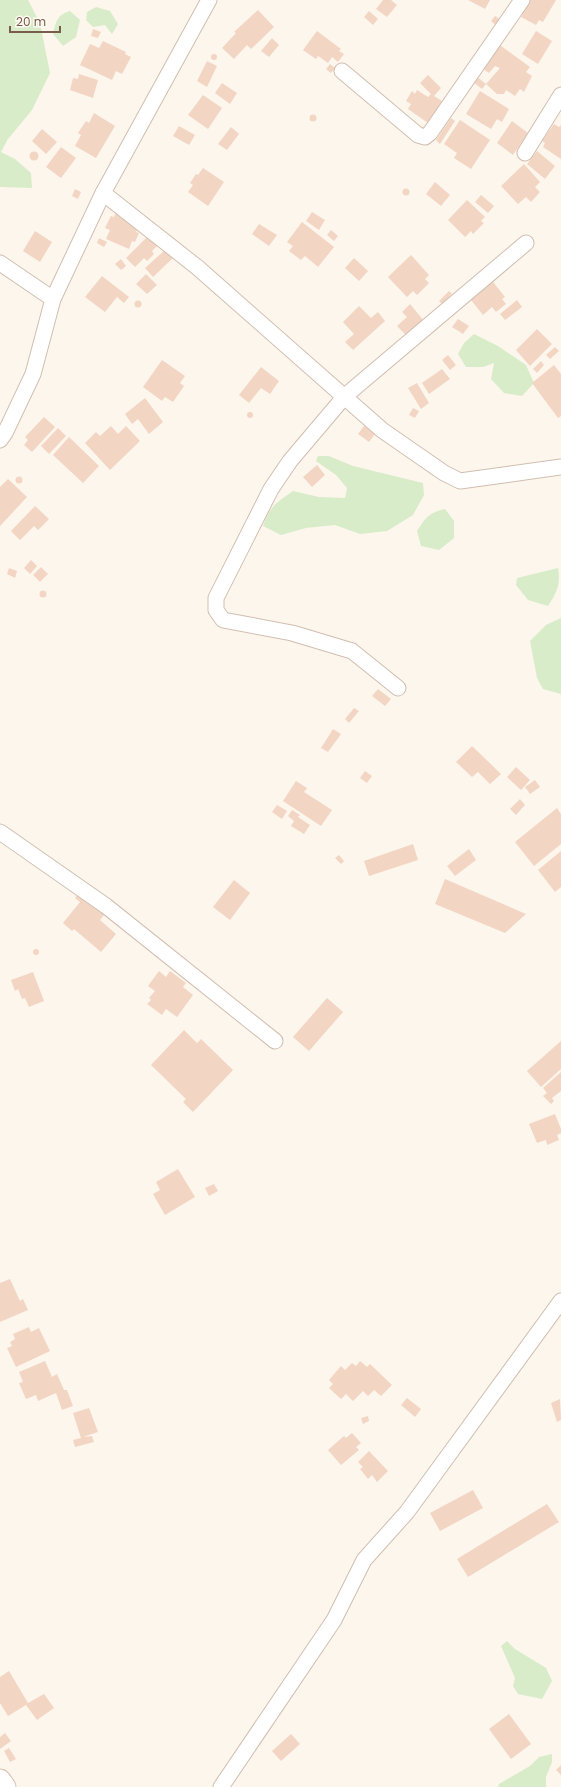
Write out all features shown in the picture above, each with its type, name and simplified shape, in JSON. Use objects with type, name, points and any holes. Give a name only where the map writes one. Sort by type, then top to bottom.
[{"type":"street","points":[[0,440],[5,434],[33,374],[53,299],[103,193],[209,0]]},
{"type":"street","points":[[342,71],[418,136],[425,137],[430,133],[522,0]]},
{"type":"street","points":[[525,153],[561,95]]},
{"type":"street","points":[[103,193],[196,267],[382,430],[444,473],[460,481],[561,467]]},
{"type":"street","points":[[398,688],[352,651],[292,633],[223,620],[216,610],[216,598],[271,489],[290,461],[345,396],[526,244]]},
{"type":"street","points":[[0,263],[53,299]]},
{"type":"street","points":[[0,832],[106,906],[275,1040]]},
{"type":"street","points":[[221,1787],[334,1620],[364,1560],[407,1512],[561,1301]]},
{"type":"street","points":[[0,1780],[5,1787]]},
{"type":"green space","points":[[0,0],[28,0],[40,23],[50,73],[32,110],[8,139],[1,152],[15,159],[31,173],[32,188],[0,187]]},
{"type":"green space","points":[[96,7],[110,11],[118,24],[112,34],[105,25],[93,27],[86,20],[87,12]]},
{"type":"green space","points":[[70,11],[80,20],[76,37],[63,46],[53,34],[58,19],[62,14]]},
{"type":"green space","points":[[474,334],[498,346],[526,365],[534,383],[522,396],[504,393],[491,379],[494,363],[483,367],[466,367],[458,354],[464,343]]},
{"type":"green space","points":[[318,456],[329,456],[353,466],[423,483],[424,495],[413,515],[387,531],[360,534],[335,525],[306,528],[281,535],[263,526],[271,509],[293,491],[319,497],[345,498],[347,488],[336,475],[316,461]]},
{"type":"green space","points":[[445,509],[454,521],[454,538],[439,550],[421,546],[417,531],[420,526],[425,519],[432,514]]},
{"type":"green space","points":[[558,568],[558,588],[548,606],[528,600],[516,585],[517,578]]},
{"type":"green space","points":[[561,618],[561,694],[543,689],[537,678],[530,641],[546,625]]},
{"type":"green space","points":[[507,1641],[515,1649],[546,1668],[552,1681],[542,1699],[518,1694],[513,1686],[515,1678],[501,1646]]},
{"type":"green space","points":[[552,1754],[552,1762],[546,1777],[546,1787],[498,1787],[499,1784],[530,1766],[539,1757]]},
{"type":"building","points":[[383,0],[391,0],[397,5],[387,17],[376,9]]},
{"type":"building","points":[[468,0],[490,0],[485,9]]},
{"type":"building","points":[[528,0],[556,0],[543,22],[539,20],[536,25],[521,17],[524,12],[522,10]]},
{"type":"building","points":[[258,10],[274,27],[251,49],[247,45],[234,59],[222,48],[236,33],[234,32]]},
{"type":"building","points":[[369,11],[378,19],[373,25],[364,17]]},
{"type":"building","points":[[495,16],[502,21],[498,27],[491,21]]},
{"type":"building","points":[[93,29],[101,32],[98,38],[91,36]]},
{"type":"building","points":[[317,31],[341,49],[339,51],[344,54],[338,62],[332,57],[328,63],[318,56],[316,59],[303,50]]},
{"type":"building","points":[[536,31],[552,41],[538,64],[522,54]]},
{"type":"building","points":[[272,38],[279,45],[269,57],[261,51]]},
{"type":"building","points":[[103,41],[126,52],[125,54],[131,57],[122,74],[116,71],[112,80],[80,65],[90,44],[99,48]]},
{"type":"building","points":[[497,43],[530,67],[526,72],[532,76],[524,92],[520,89],[515,96],[506,90],[504,94],[497,94],[486,84],[500,68],[495,66],[489,73],[479,66]]},
{"type":"building","points":[[214,54],[217,57],[214,60],[211,57]]},
{"type":"building","points":[[207,61],[217,66],[207,87],[197,81]]},
{"type":"building","points":[[330,64],[335,68],[331,73],[326,69]]},
{"type":"building","points":[[79,74],[98,80],[93,98],[70,90],[73,78],[78,79]]},
{"type":"building","points":[[428,75],[441,88],[434,96],[442,101],[428,123],[408,109],[411,104],[406,101],[412,91],[415,94],[417,90],[428,97],[431,94],[420,83]]},
{"type":"building","points":[[476,76],[486,84],[482,89],[472,81]]},
{"type":"building","points":[[222,83],[237,93],[230,104],[215,93]]},
{"type":"building","points":[[480,91],[509,109],[502,122],[497,119],[491,129],[466,114]]},
{"type":"building","points":[[203,95],[222,108],[208,129],[188,115]]},
{"type":"building","points":[[94,113],[115,126],[96,158],[75,146],[81,135],[78,133],[86,121],[89,123]]},
{"type":"building","points":[[313,115],[316,118],[313,121],[310,118]]},
{"type":"building","points":[[451,118],[455,121],[440,144],[436,140]]},
{"type":"building","points":[[460,120],[490,140],[471,169],[454,158],[457,153],[444,144]]},
{"type":"building","points":[[512,121],[528,133],[513,155],[497,143]]},
{"type":"building","points":[[554,124],[559,127],[561,125],[561,159],[543,147],[545,143],[542,141]]},
{"type":"building","points":[[179,126],[195,135],[189,145],[173,136]]},
{"type":"building","points":[[231,127],[239,134],[227,150],[218,144]]},
{"type":"building","points":[[42,129],[57,142],[46,154],[32,141]]},
{"type":"building","points":[[61,147],[76,158],[61,178],[46,167]]},
{"type":"building","points":[[537,151],[555,166],[545,179],[527,164]]},
{"type":"building","points":[[32,152],[36,152],[38,156],[36,160],[32,160],[30,158],[30,154]]},
{"type":"building","points":[[524,164],[540,182],[535,187],[540,192],[531,202],[526,197],[518,204],[501,186]]},
{"type":"building","points":[[203,168],[224,182],[208,206],[188,192],[193,185],[190,183],[196,174],[198,175]]},
{"type":"building","points":[[435,182],[450,195],[441,206],[426,194]]},
{"type":"building","points":[[75,189],[81,192],[78,199],[72,196]]},
{"type":"building","points":[[406,189],[409,192],[406,195],[403,192]]},
{"type":"building","points":[[481,195],[494,206],[488,213],[475,202]]},
{"type":"building","points":[[467,200],[485,217],[481,221],[484,223],[473,234],[471,231],[465,237],[448,220]]},
{"type":"building","points":[[116,212],[140,223],[136,232],[139,233],[135,242],[132,241],[129,249],[106,239],[110,230],[105,228],[111,216],[114,217]]},
{"type":"building","points":[[312,212],[325,220],[319,230],[306,221]]},
{"type":"building","points":[[302,222],[334,247],[318,267],[305,256],[301,260],[289,251],[293,246],[287,242]]},
{"type":"building","points":[[259,224],[277,235],[269,246],[252,234]]},
{"type":"building","points":[[331,230],[338,236],[334,241],[327,235]]},
{"type":"building","points":[[35,231],[52,242],[40,262],[23,251]]},
{"type":"building","points":[[148,236],[157,246],[152,251],[154,254],[147,261],[144,258],[135,267],[126,258]]},
{"type":"building","points":[[99,238],[107,242],[104,247],[97,243]]},
{"type":"building","points":[[165,250],[173,258],[153,277],[145,268]]},
{"type":"building","points":[[411,255],[429,275],[425,279],[429,283],[417,295],[413,291],[407,297],[388,277]]},
{"type":"building","points":[[354,258],[368,271],[359,281],[345,268]]},
{"type":"building","points":[[121,259],[126,266],[121,270],[115,264]]},
{"type":"building","points":[[146,274],[157,285],[147,294],[136,284]]},
{"type":"building","points":[[102,276],[129,297],[124,303],[117,297],[105,312],[85,297]]},
{"type":"building","points":[[493,282],[505,297],[502,299],[506,304],[496,312],[492,307],[483,315],[471,300]]},
{"type":"building","points":[[449,291],[452,294],[442,304],[439,301]]},
{"type":"building","points":[[517,300],[522,307],[505,320],[500,314]]},
{"type":"building","points":[[138,301],[141,304],[138,307],[135,304]]},
{"type":"building","points":[[410,304],[424,321],[407,336],[397,326],[407,317],[402,312]]},
{"type":"building","points":[[359,306],[371,318],[378,312],[385,321],[353,350],[345,342],[354,334],[343,322]]},
{"type":"building","points":[[458,319],[469,326],[463,334],[452,327]]},
{"type":"building","points":[[537,329],[552,344],[530,366],[516,350]]},
{"type":"building","points":[[555,347],[559,351],[550,359],[546,355]]},
{"type":"building","points":[[448,355],[456,365],[450,370],[442,360]]},
{"type":"building","points":[[162,360],[185,376],[180,383],[184,386],[173,402],[165,397],[162,401],[143,387]]},
{"type":"building","points":[[541,361],[544,365],[537,373],[533,369]]},
{"type":"building","points":[[554,365],[561,374],[561,416],[558,418],[532,383]]},
{"type":"building","points":[[261,367],[279,381],[270,394],[261,388],[249,403],[239,395]]},
{"type":"building","points":[[442,369],[450,379],[429,394],[422,383]]},
{"type":"building","points":[[417,383],[429,403],[421,409],[408,388]]},
{"type":"building","points":[[145,398],[163,422],[149,434],[138,419],[132,424],[125,414]]},
{"type":"building","points":[[413,408],[419,411],[415,418],[409,415]]},
{"type":"building","points":[[250,412],[253,415],[250,418],[247,415]]},
{"type":"building","points":[[44,417],[55,427],[32,452],[24,445],[28,440],[25,437]]},
{"type":"building","points":[[111,426],[118,434],[126,426],[140,441],[110,470],[85,443],[96,432],[100,436]]},
{"type":"building","points":[[364,426],[375,434],[369,442],[358,434]]},
{"type":"building","points":[[58,428],[66,436],[49,454],[41,446]]},
{"type":"building","points":[[69,437],[99,466],[83,483],[53,455]]},
{"type":"building","points":[[317,465],[325,475],[312,487],[303,477]]},
{"type":"building","points":[[19,476],[23,480],[19,484],[15,480]]},
{"type":"building","points":[[8,479],[27,497],[0,526],[0,487]]},
{"type":"building","points":[[35,506],[49,519],[38,530],[34,526],[20,540],[11,531]]},
{"type":"building","points":[[31,560],[37,566],[30,574],[24,568]]},
{"type":"building","points":[[41,567],[48,574],[40,582],[33,575]]},
{"type":"building","points":[[9,568],[17,571],[15,578],[7,574]]},
{"type":"building","points":[[43,590],[46,591],[46,597],[43,598],[40,597],[39,594],[40,591]]},
{"type":"building","points":[[378,689],[391,699],[385,706],[372,696]]},
{"type":"building","points":[[354,708],[359,711],[349,723],[345,719]]},
{"type":"building","points":[[333,729],[341,734],[328,752],[321,748]]},
{"type":"building","points":[[472,746],[501,774],[490,784],[478,772],[472,777],[456,762]]},
{"type":"building","points":[[516,767],[530,780],[521,790],[507,777]]},
{"type":"building","points":[[365,771],[372,776],[367,783],[360,778]]},
{"type":"building","points":[[535,780],[540,787],[530,794],[525,787]]},
{"type":"building","points":[[296,781],[307,788],[304,792],[332,810],[321,826],[283,801]]},
{"type":"building","points":[[520,799],[525,805],[516,815],[510,809]]},
{"type":"building","points":[[277,805],[287,811],[282,819],[272,812]]},
{"type":"building","points":[[557,808],[561,814],[561,844],[534,866],[515,842]]},
{"type":"building","points":[[292,810],[300,815],[298,817],[310,825],[304,834],[291,826],[294,821],[288,816]]},
{"type":"building","points":[[413,844],[418,860],[369,876],[364,861]]},
{"type":"building","points":[[469,849],[476,860],[455,876],[447,866]]},
{"type":"building","points":[[561,851],[561,887],[555,892],[538,870]]},
{"type":"building","points":[[339,855],[344,861],[341,864],[335,858]]},
{"type":"building","points":[[445,879],[526,914],[505,933],[435,904]]},
{"type":"building","points":[[234,880],[250,893],[230,920],[213,907]]},
{"type":"building","points":[[81,891],[104,915],[100,920],[116,934],[101,952],[74,929],[72,931],[63,923],[80,902],[75,898]]},
{"type":"building","points":[[36,949],[39,952],[36,955],[33,952]]},
{"type":"building","points":[[159,971],[166,977],[170,971],[186,983],[183,987],[193,995],[177,1017],[166,1009],[162,1015],[147,1004],[151,1000],[149,998],[155,991],[148,986]]},
{"type":"building","points":[[33,972],[44,1001],[29,1007],[25,998],[22,999],[18,989],[15,991],[11,980]]},
{"type":"building","points":[[327,998],[343,1012],[309,1051],[293,1037]]},
{"type":"building","points":[[184,1030],[197,1043],[201,1039],[233,1070],[193,1112],[183,1102],[186,1099],[151,1065]]},
{"type":"building","points":[[561,1041],[561,1069],[541,1087],[527,1071]]},
{"type":"building","points":[[561,1072],[561,1091],[552,1098],[554,1101],[551,1104],[543,1096],[547,1093],[543,1088]]},
{"type":"building","points":[[555,1114],[561,1129],[561,1133],[557,1135],[559,1140],[547,1145],[546,1140],[537,1143],[529,1124]]},
{"type":"building","points":[[178,1169],[195,1197],[165,1215],[153,1194],[160,1190],[156,1182]]},
{"type":"building","points":[[214,1184],[218,1191],[209,1196],[205,1188]]},
{"type":"building","points":[[10,1279],[20,1301],[23,1299],[28,1310],[0,1322],[0,1283]]},
{"type":"building","points":[[29,1327],[31,1332],[39,1328],[50,1351],[16,1367],[7,1348],[12,1346],[10,1342],[15,1339],[13,1334]]},
{"type":"building","points":[[45,1361],[52,1377],[57,1374],[64,1390],[67,1390],[73,1406],[62,1410],[56,1393],[38,1401],[36,1395],[26,1399],[19,1383],[23,1382],[19,1372]]},
{"type":"building","points":[[360,1361],[367,1367],[370,1364],[392,1385],[381,1396],[374,1390],[368,1396],[363,1391],[353,1401],[346,1394],[341,1399],[329,1388],[333,1384],[329,1380],[341,1366],[345,1370],[352,1363],[356,1366]]},
{"type":"building","points":[[407,1398],[421,1409],[415,1417],[401,1405]]},
{"type":"building","points":[[560,1399],[561,1420],[557,1422],[551,1403]]},
{"type":"building","points":[[89,1408],[98,1432],[83,1437],[92,1436],[94,1442],[75,1447],[73,1440],[81,1438],[73,1413]]},
{"type":"building","points":[[368,1416],[369,1421],[363,1424],[361,1418]]},
{"type":"building","points":[[352,1433],[361,1443],[356,1447],[359,1450],[341,1465],[328,1450],[344,1436],[346,1438]]},
{"type":"building","points":[[369,1451],[388,1471],[377,1482],[372,1475],[368,1479],[360,1469],[363,1467],[358,1462]]},
{"type":"building","points":[[473,1490],[483,1508],[440,1531],[430,1513]]},
{"type":"building","points":[[547,1504],[559,1522],[468,1577],[457,1559]]},
{"type":"building","points":[[9,1671],[28,1703],[44,1694],[54,1708],[37,1720],[26,1705],[8,1716],[0,1703],[0,1677]]},
{"type":"building","points":[[509,1714],[531,1744],[511,1759],[489,1729]]},
{"type":"building","points":[[5,1733],[11,1741],[0,1749],[0,1737]]},
{"type":"building","points":[[291,1734],[300,1744],[281,1761],[272,1751]]},
{"type":"building","points":[[9,1748],[16,1759],[10,1762],[4,1751]]},
{"type":"building","points":[[561,1765],[561,1775],[556,1770]]}]
